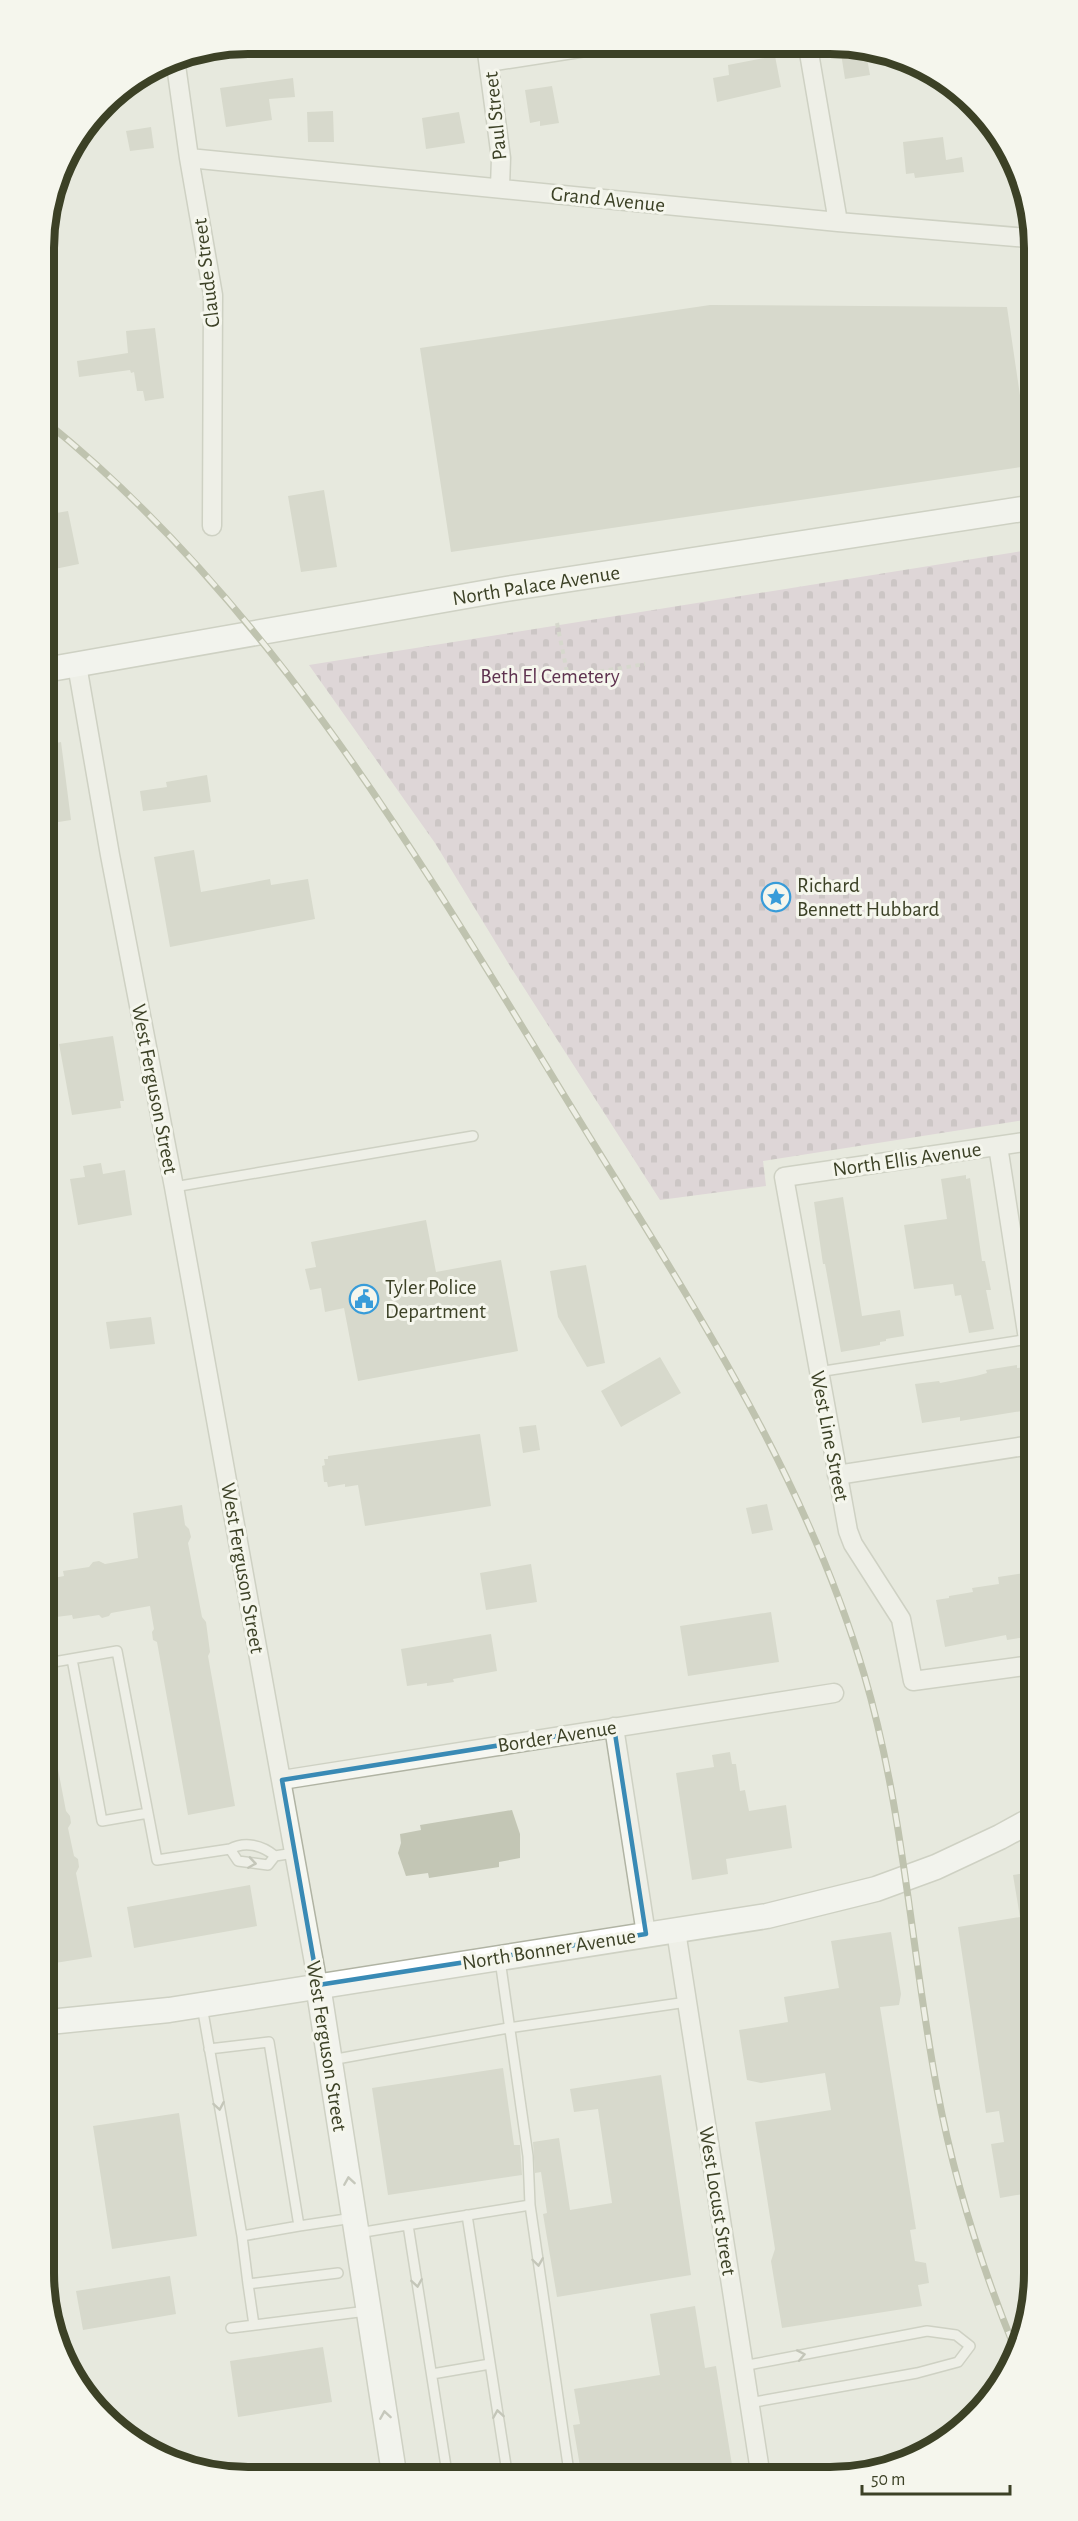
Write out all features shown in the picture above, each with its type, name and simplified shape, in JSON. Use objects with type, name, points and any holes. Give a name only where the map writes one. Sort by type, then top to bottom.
[{"type":"main road","name":"North Palace Avenue","points":[[54,669],[506,590],[1024,509]]},
{"type":"main road","name":"North Bonner Avenue","points":[[54,2022],[201,2004],[767,1916],[876,1889],[936,1867],[1024,1824]]},
{"type":"main road","name":"West Ferguson Street","points":[[318,1985],[393,2467]]},
{"type":"street","name":"Paul Street","points":[[488,54],[501,158],[501,187]]},
{"type":"street","points":[[809,54],[838,222]]},
{"type":"street","name":"Claude Street","points":[[176,68],[189,158],[213,295],[212,526]]},
{"type":"street","name":"Grand Avenue","points":[[189,158],[838,222],[1023,238]]},
{"type":"street","name":"West Ferguson Street","points":[[77,665],[318,1985]]},
{"type":"street","name":"North Ellis Avenue","points":[[784,1177],[1024,1142]]},
{"type":"street","points":[[998,1146],[1024,1308]]},
{"type":"street","name":"West Line Street","points":[[784,1177],[837,1475],[853,1544],[901,1619],[913,1682],[1024,1666]]},
{"type":"street","points":[[837,1475],[1024,1446]]},
{"type":"street","name":"Border Avenue","points":[[282,1780],[834,1693]]},
{"type":"street","points":[[614,1726],[646,1934]]},
{"type":"street","name":"West Locust Street","points":[[676,1931],[759,2467]]},
{"type":"lane","points":[[174,1187],[473,1136]]},
{"type":"lane","points":[[818,1372],[1024,1340]]},
{"type":"lane","points":[[54,1662],[117,1651],[157,1860],[230,1850],[240,1844],[266,1848],[275,1856]]},
{"type":"lane","points":[[72,1659],[102,1821],[148,1813]]},
{"type":"lane","points":[[230,1850],[238,1861],[268,1865],[275,1856],[294,1853]]},
{"type":"lane","points":[[499,1957],[528,2156],[530,2205],[567,2467]]},
{"type":"lane","points":[[330,2060],[508,2028],[687,2002]]},
{"type":"lane","points":[[201,2004],[242,2236],[254,2325]]},
{"type":"lane","points":[[209,2049],[269,2042],[299,2226]]},
{"type":"lane","points":[[242,2236],[299,2226],[408,2225],[530,2205]]},
{"type":"lane","points":[[467,2215],[506,2467]]},
{"type":"lane","points":[[408,2225],[446,2467]]},
{"type":"lane","points":[[248,2284],[338,2273]]},
{"type":"lane","points":[[231,2328],[369,2311]]},
{"type":"lane","points":[[743,2366],[927,2331],[956,2335],[970,2346],[958,2362],[917,2373],[749,2403]]},
{"type":"lane","points":[[432,2374],[490,2364]]},
{"type":"path","points":[[557,623],[568,677]]},
{"type":"path","points":[[520,685],[645,664]]},
{"type":"highlighted area","points":[[614,1727],[646,1934],[318,1985],[282,1780]]},
{"type":"green space","name":"Beth El Cemetery","points":[[1024,551],[1024,1120],[763,1161],[766,1186],[660,1200],[510,966],[435,843],[309,665]]},
{"type":"building","points":[[841,55],[867,58],[870,75],[845,79]]},
{"type":"building","points":[[775,56],[781,87],[717,102],[713,78],[729,75],[728,65]]},
{"type":"building","points":[[293,78],[295,97],[269,99],[272,120],[226,127],[220,88]]},
{"type":"building","points":[[552,86],[559,123],[540,126],[540,121],[530,123],[525,90]]},
{"type":"building","points":[[333,111],[334,142],[308,142],[307,112]]},
{"type":"building","points":[[459,112],[465,143],[426,149],[422,118]]},
{"type":"building","points":[[151,127],[154,148],[130,151],[126,131]]},
{"type":"building","points":[[943,137],[946,160],[962,157],[964,172],[915,178],[914,173],[906,174],[903,142]]},
{"type":"building","points":[[710,305],[1007,307],[1024,416],[1024,467],[451,552],[420,348]]},
{"type":"building","points":[[155,328],[164,398],[145,401],[143,391],[137,391],[134,372],[131,373],[130,370],[79,377],[77,361],[128,353],[126,331]]},
{"type":"building","points":[[324,490],[337,567],[301,572],[288,496]]},
{"type":"building","points":[[68,511],[79,564],[54,569],[54,513]]},
{"type":"building","points":[[61,742],[71,820],[54,823],[54,743]]},
{"type":"building","points":[[207,775],[211,802],[143,811],[140,791],[167,787],[166,782]]},
{"type":"building","points":[[194,850],[201,892],[270,879],[271,885],[308,879],[315,919],[170,947],[154,857]]},
{"type":"building","points":[[113,1036],[124,1101],[120,1101],[121,1108],[72,1115],[59,1044]]},
{"type":"building","points":[[101,1163],[103,1174],[125,1170],[132,1215],[78,1225],[70,1179],[85,1177],[83,1166]]},
{"type":"building","points":[[966,1175],[966,1179],[970,1178],[982,1261],[985,1261],[991,1290],[986,1290],[994,1329],[969,1333],[961,1295],[955,1296],[953,1284],[914,1289],[904,1225],[947,1219],[941,1179]]},
{"type":"building","points":[[843,1197],[862,1316],[900,1310],[904,1336],[886,1339],[880,1342],[880,1345],[841,1352],[825,1264],[823,1264],[814,1202]]},
{"type":"building","name":"Tyler Police Department","points":[[426,1220],[436,1272],[501,1260],[518,1351],[358,1381],[344,1308],[325,1312],[321,1288],[310,1290],[305,1269],[316,1267],[311,1242]]},
{"type":"building","points":[[586,1265],[605,1363],[587,1367],[558,1317],[550,1271]]},
{"type":"building","points":[[151,1317],[155,1344],[110,1349],[106,1322]]},
{"type":"building","points":[[660,1357],[681,1393],[621,1427],[601,1391]]},
{"type":"building","points":[[1017,1365],[1017,1368],[1024,1367],[1024,1411],[960,1421],[960,1417],[922,1423],[915,1384],[939,1381],[940,1383],[976,1376],[987,1373],[986,1370]]},
{"type":"building","points":[[536,1425],[540,1450],[523,1453],[519,1427]]},
{"type":"building","points":[[480,1434],[491,1506],[365,1526],[358,1485],[345,1487],[345,1484],[328,1487],[327,1482],[324,1482],[322,1466],[325,1465],[324,1459],[328,1459],[328,1456]]},
{"type":"building","points":[[767,1504],[773,1530],[752,1534],[746,1508]]},
{"type":"building","points":[[182,1505],[185,1525],[191,1537],[188,1543],[202,1617],[206,1622],[210,1652],[208,1656],[235,1806],[188,1815],[157,1642],[153,1640],[154,1629],[150,1606],[111,1613],[102,1618],[99,1615],[73,1619],[72,1615],[54,1617],[54,1578],[64,1576],[63,1571],[89,1567],[93,1562],[99,1561],[105,1564],[138,1558],[133,1513]]},
{"type":"building","points":[[531,1564],[537,1602],[486,1610],[480,1573]]},
{"type":"building","points":[[1024,1573],[1024,1637],[1007,1640],[1006,1635],[945,1647],[936,1600],[973,1592],[972,1588],[999,1584],[998,1577]]},
{"type":"building","points":[[771,1612],[779,1662],[688,1676],[680,1626]]},
{"type":"building","points":[[491,1634],[497,1671],[453,1679],[454,1682],[407,1686],[401,1649]]},
{"type":"building","points":[[730,1752],[732,1764],[736,1764],[740,1791],[745,1790],[749,1811],[786,1805],[792,1848],[726,1859],[728,1874],[692,1880],[676,1773],[714,1767],[712,1755]]},
{"type":"building","points":[[54,1764],[57,1764],[66,1811],[70,1816],[71,1823],[68,1828],[74,1856],[78,1859],[79,1867],[76,1873],[92,1957],[54,1963]]},
{"type":"building","points":[[512,1810],[520,1834],[520,1858],[499,1862],[499,1867],[429,1878],[428,1873],[406,1876],[398,1853],[401,1843],[400,1834],[421,1830],[420,1825]]},
{"type":"building","points":[[1024,1873],[1024,2194],[1000,2198],[991,2144],[1004,2142],[999,2111],[986,2113],[958,1927],[1020,1917],[1013,1875]]},
{"type":"building","points":[[250,1885],[257,1926],[134,1948],[127,1907]]},
{"type":"building","points":[[891,1932],[901,1994],[899,2005],[880,2007],[916,2229],[910,2230],[915,2261],[926,2263],[929,2283],[918,2285],[922,2306],[782,2328],[771,2261],[775,2249],[755,2122],[831,2110],[825,2073],[761,2083],[747,2080],[739,2030],[788,2022],[784,1997],[839,1988],[831,1941]]},
{"type":"building","points":[[503,2068],[514,2145],[520,2145],[522,2175],[388,2195],[372,2088]]},
{"type":"building","points":[[661,2075],[691,2275],[557,2297],[543,2214],[547,2213],[541,2172],[535,2173],[533,2142],[559,2138],[570,2210],[612,2203],[598,2109],[574,2112],[570,2089]]},
{"type":"building","points":[[179,2113],[197,2236],[112,2249],[93,2126]]},
{"type":"building","points":[[170,2276],[176,2314],[83,2330],[76,2291]]},
{"type":"building","points":[[695,2306],[705,2368],[716,2366],[732,2467],[580,2467],[573,2425],[580,2424],[574,2389],[660,2375],[650,2314]]},
{"type":"building","points":[[323,2347],[332,2402],[238,2417],[230,2361]]},
{"type":"railway","points":[[54,429],[128,495],[205,574],[276,659],[342,748],[405,840],[465,934],[662,1255],[741,1390],[777,1458],[810,1528],[839,1600],[864,1674],[878,1725],[898,1828],[928,2037],[944,2123],[970,2224],[1012,2340]]},
{"type":"place","name":"Richard Bennett Hubbard","points":[[776,897]]},
{"type":"place","name":"Tyler Police Department","points":[[364,1299]]}]
